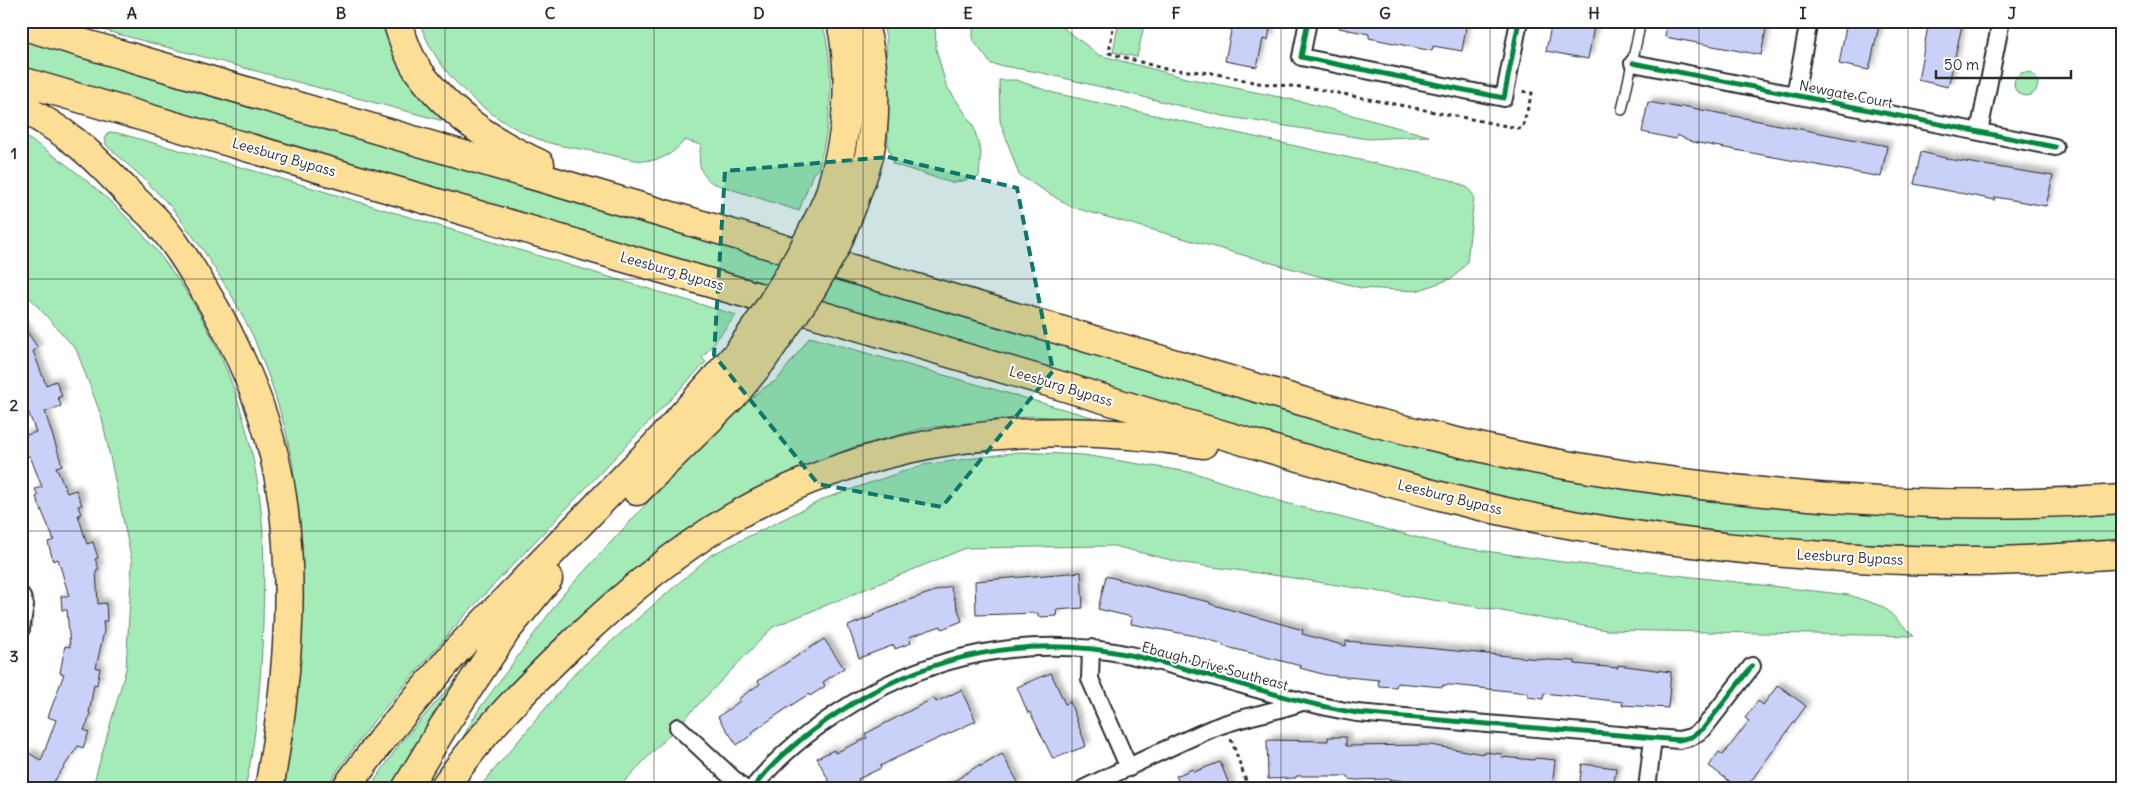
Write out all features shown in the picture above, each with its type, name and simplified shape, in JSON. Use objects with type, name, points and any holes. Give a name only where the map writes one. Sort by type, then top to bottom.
[{"type":"highway","points":[[397,21],[408,51],[421,76],[472,125],[498,143],[578,181],[703,225]]},
{"type":"highway","points":[[841,21],[849,72],[841,200]]},
{"type":"highway","points":[[406,789],[443,727],[506,631],[550,577],[733,396],[749,358],[760,323],[815,227],[841,200],[868,158],[873,132],[874,91],[863,21]]},
{"type":"highway","points":[[21,25],[1373,422],[1565,465],[1691,484],[1790,496],[1885,503],[1988,504],[2123,499]]},
{"type":"highway","name":"Leesburg Bypass","points":[[21,81],[1322,464],[1464,502],[1544,520],[1738,550],[1908,560],[1983,561],[2123,554]]},
{"type":"highway","points":[[21,106],[74,141],[104,167],[156,220],[183,256],[208,296],[230,333],[252,381],[266,422],[278,473],[286,541],[287,658],[280,731],[269,789]]},
{"type":"highway","points":[[346,789],[389,731],[457,650],[653,448],[749,358]]},
{"type":"highway","points":[[443,789],[458,767],[489,730],[546,669],[600,618],[656,570],[729,520],[808,480],[860,461],[913,447],[978,436],[1034,432],[1078,432],[1173,439],[1322,464]]},
{"type":"street","points":[[1308,21],[1301,57],[1504,98],[1519,21]]},
{"type":"street","points":[[1794,95],[1809,21]]},
{"type":"street","points":[[1979,132],[2001,21]]},
{"type":"street","name":"Newgate Court","points":[[1633,63],[2055,147]]},
{"type":"street","points":[[21,595],[25,605],[21,629]]},
{"type":"street","name":"Ebaugh Drive Southeast","points":[[752,789],[780,756],[853,703],[890,682],[926,668],[975,654],[1015,647],[1091,648],[1130,655],[1302,702],[1357,713],[1679,740],[1691,737],[1703,729],[1752,666]]},
{"type":"street","points":[[1091,648],[1090,679],[1129,768]]},
{"type":"street","points":[[1083,789],[1213,728],[1251,714],[1283,709],[1302,702]]},
{"type":"street","points":[[678,727],[744,789]]},
{"type":"street","points":[[1647,789],[1652,738]]},
{"type":"lane","points":[[1622,110],[1641,21]]},
{"type":"path","points":[[1114,21],[1109,54],[1123,58],[1165,69],[1212,73],[1258,83],[1312,88],[1522,129],[1532,93],[1506,88]]},
{"type":"path","points":[[1231,739],[1249,789]]},
{"type":"highlighted area","points":[[888,157],[1017,188],[1053,371],[942,507],[818,484],[714,355],[725,171]]},
{"type":"green space","points":[[69,21],[385,21],[409,80],[443,121]]},
{"type":"green space","points":[[419,21],[822,21],[829,58],[830,96],[829,115],[818,170],[813,173],[799,211],[712,183],[704,175],[700,166],[701,145],[685,140],[666,156],[646,161],[545,142],[500,119],[482,107],[466,92],[451,77],[438,59],[427,41]]},
{"type":"green space","points":[[882,21],[935,21],[936,49],[946,85],[973,125],[981,152],[979,177],[952,183],[893,164],[888,146],[886,38]]},
{"type":"green space","points":[[973,21],[1059,21],[1061,26],[1099,55],[1186,78],[1304,102],[1429,136],[1368,139],[1223,116],[1038,72],[991,64],[973,40]]},
{"type":"green space","points":[[1119,21],[1145,21],[1137,57],[1113,52]]},
{"type":"green space","points":[[21,40],[1352,429],[1476,459],[1578,481],[1674,497],[1772,507],[1870,514],[1962,516],[2123,511],[2123,542],[2017,547],[1946,547],[1770,539],[1633,524],[1496,497],[1381,469],[21,71]]},
{"type":"green space","points":[[2026,72],[2034,76],[2038,84],[2034,92],[2026,96],[2018,92],[2014,84],[2018,76]]},
{"type":"green space","points":[[999,80],[1016,80],[1054,93],[1451,180],[1468,188],[1474,196],[1467,263],[1453,278],[1417,291],[1361,288],[1071,207],[1019,175],[1000,121]]},
{"type":"green space","points":[[109,132],[276,177],[736,315],[702,358],[706,362],[465,615],[373,722],[324,789],[285,789],[301,569],[293,465],[285,428],[272,385],[253,336],[232,296],[203,250],[172,208],[144,179],[106,145],[105,137]]},
{"type":"green space","points":[[21,134],[70,167],[113,204],[151,245],[184,288],[211,336],[233,387],[249,442],[260,500],[264,578],[260,686],[253,748],[245,789],[92,789],[126,669],[132,562],[102,418],[76,349],[21,288]]},
{"type":"green space","points":[[810,337],[1102,420],[1032,416],[924,428],[851,448],[744,497],[459,748],[479,709],[565,592],[707,438],[762,389],[777,380]]},
{"type":"green space","points":[[1019,452],[1084,455],[1195,473],[1286,503],[1450,546],[1563,562],[1849,595],[1884,607],[1914,636],[1606,630],[1496,610],[1280,576],[1183,563],[1114,546],[966,548],[773,627],[617,789],[478,789],[576,672],[711,555],[826,498],[922,465]]},
{"type":"green space","points":[[493,637],[395,789],[369,789],[399,745]]},
{"type":"building","points":[[1233,21],[1271,21],[1268,40],[1263,39],[1257,67],[1225,61]]},
{"type":"building","points":[[1340,21],[1467,21],[1462,51],[1433,46],[1432,51],[1369,38],[1369,34],[1339,28]]},
{"type":"building","points":[[1552,21],[1595,21],[1588,59],[1546,51]]},
{"type":"building","points":[[1667,21],[1750,21],[1767,24],[1761,55],[1665,37]]},
{"type":"building","points":[[1847,21],[1880,21],[1869,70],[1839,64]]},
{"type":"building","points":[[1929,21],[1963,21],[1948,87],[1918,80]]},
{"type":"building","points":[[1648,102],[1681,108],[1682,106],[1887,146],[1881,177],[1693,142],[1677,135],[1676,139],[1642,132]]},
{"type":"building","points":[[1921,152],[1953,160],[2053,176],[2046,206],[1995,197],[1995,200],[1914,184]]},
{"type":"building","points":[[21,323],[38,348],[33,351],[46,385],[56,381],[62,396],[58,397],[61,406],[45,412],[62,465],[56,467],[67,493],[76,490],[82,505],[78,506],[81,514],[78,515],[87,544],[93,542],[98,558],[95,559],[99,569],[96,570],[98,604],[106,603],[107,621],[103,621],[104,631],[96,668],[100,668],[97,685],[94,684],[89,713],[91,714],[84,730],[89,732],[83,748],[78,746],[49,789],[21,789],[21,765],[29,753],[41,761],[56,720],[48,717],[64,674],[60,673],[65,646],[70,647],[67,610],[62,610],[61,596],[69,596],[58,559],[53,561],[48,542],[54,540],[36,497],[38,496],[35,489],[42,487],[30,456],[21,459],[21,437],[36,432],[26,406],[21,408]]},
{"type":"building","points":[[1081,572],[1083,608],[1056,610],[1057,616],[1038,617],[1038,613],[976,615],[975,581]]},
{"type":"building","points":[[1106,576],[1158,591],[1210,602],[1210,604],[1303,630],[1302,634],[1346,646],[1346,641],[1575,661],[1575,664],[1618,668],[1618,665],[1671,672],[1668,708],[1622,705],[1623,702],[1544,693],[1543,699],[1528,697],[1528,693],[1451,685],[1443,685],[1443,687],[1397,683],[1396,687],[1378,686],[1379,680],[1326,675],[1300,668],[1301,666],[1223,646],[1223,644],[1196,636],[1131,624],[1132,617],[1098,609]]},
{"type":"building","points":[[950,586],[962,621],[942,629],[941,626],[909,637],[911,643],[895,649],[894,645],[859,658],[848,626],[874,616],[897,604]]},
{"type":"building","points":[[824,639],[844,668],[823,682],[825,686],[810,696],[809,694],[796,702],[752,732],[753,734],[737,745],[718,717],[740,701],[738,699],[760,684],[758,681]]},
{"type":"building","points":[[1051,673],[1065,704],[1070,702],[1086,746],[1053,759],[1030,712],[1028,713],[1017,687]]},
{"type":"building","points":[[1778,685],[1806,706],[1745,789],[1740,789],[1709,766],[1719,752],[1723,755],[1749,721],[1745,718],[1758,701],[1763,705]]},
{"type":"building","points":[[961,690],[976,721],[880,766],[881,768],[858,779],[859,782],[845,789],[833,789],[817,758],[834,750],[835,753],[867,738],[865,734],[934,698],[936,702]]},
{"type":"building","points":[[1328,737],[1346,737],[1346,746],[1430,745],[1483,754],[1483,752],[1502,754],[1501,757],[1555,760],[1552,789],[1503,789],[1446,784],[1446,787],[1388,779],[1356,780],[1349,779],[1348,776],[1296,776],[1296,778],[1268,779],[1267,740],[1328,741]]},
{"type":"building","points":[[1002,754],[1019,784],[1012,789],[942,789],[979,765],[980,767]]},
{"type":"building","points":[[1220,762],[1231,789],[1182,789],[1176,776],[1193,769],[1194,772]]},
{"type":"building","points":[[1582,764],[1616,768],[1614,784],[1607,783],[1606,789],[1579,789]]},
{"type":"cycle path","points":[[1308,21],[1301,57],[1504,98],[1519,21]]},
{"type":"cycle path","points":[[1633,63],[2055,147]]},
{"type":"cycle path","points":[[752,789],[764,774],[791,748],[821,724],[869,694],[931,667],[963,657],[996,651],[1029,647],[1097,649],[1187,669],[1300,701],[1357,713],[1679,740],[1691,737],[1703,729],[1752,666]]}]
